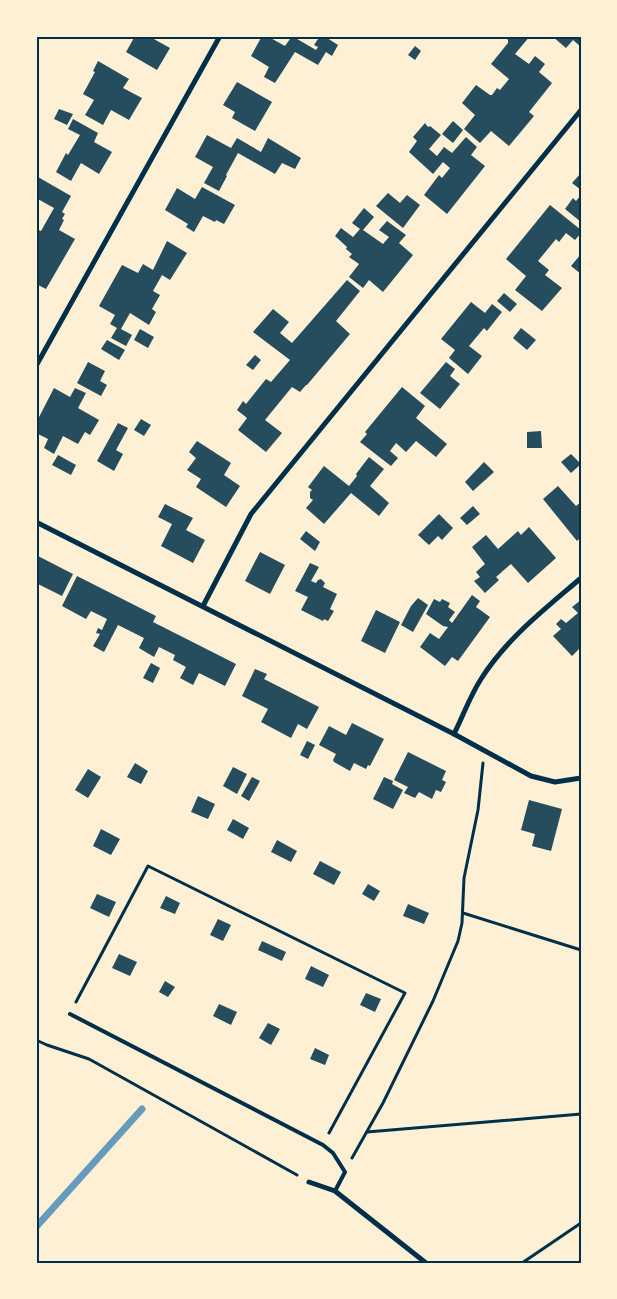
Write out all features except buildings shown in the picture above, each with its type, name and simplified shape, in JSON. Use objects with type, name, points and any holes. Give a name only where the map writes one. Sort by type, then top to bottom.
[{"type":"street","points":[[36,366],[220,36]]},
{"type":"street","points":[[202,606],[252,514],[269,491],[581,110]]},
{"type":"street","points":[[36,522],[454,734],[531,776],[555,782],[581,778]]},
{"type":"street","points":[[454,734],[481,679],[508,645],[535,616],[581,578]]},
{"type":"street","points":[[309,1182],[335,1191],[426,1263]]},
{"type":"lane","points":[[70,1014],[323,1144],[333,1153],[345,1172],[335,1191]]},
{"type":"path","points":[[345,1172],[433,1001],[458,941],[464,878],[478,810],[484,751]]},
{"type":"path","points":[[70,1014],[148,866],[405,993],[323,1144]]},
{"type":"path","points":[[462,913],[581,950]]},
{"type":"path","points":[[36,1040],[89,1059],[309,1182]]},
{"type":"path","points":[[367,1132],[581,1114]]},
{"type":"path","points":[[522,1263],[581,1223]]},
{"type":"waterway","points":[[36,1227],[142,1109]]}]
